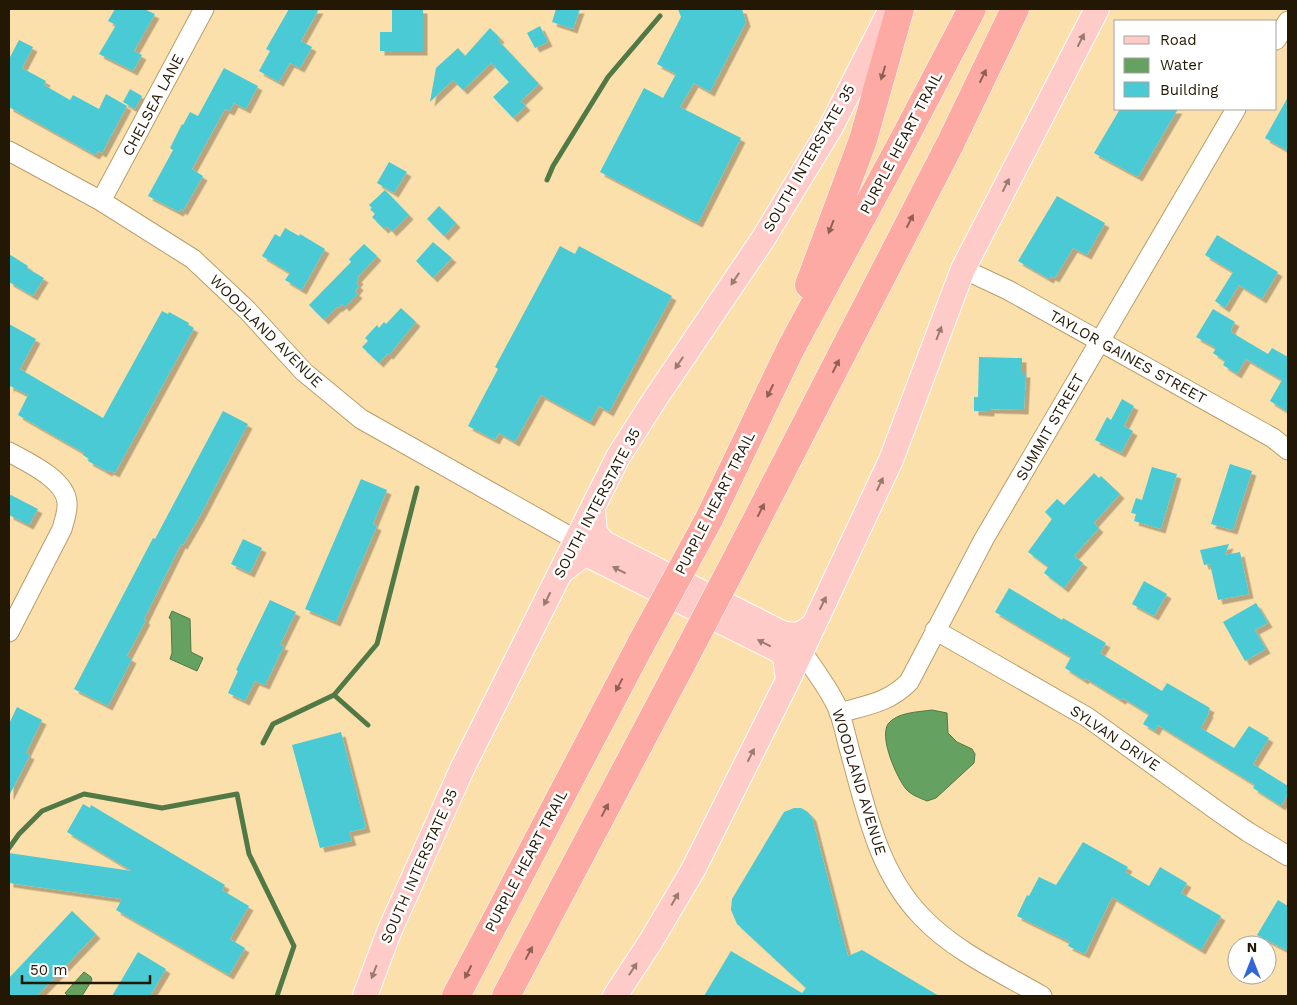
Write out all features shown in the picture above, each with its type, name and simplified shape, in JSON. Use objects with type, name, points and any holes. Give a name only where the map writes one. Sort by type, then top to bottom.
[{"type":"highway","points":[[791,348],[813,273],[862,140],[900,9]]},
{"type":"highway","name":"PURPLE HEART TRAIL","points":[[456,996],[708,519],[791,348],[972,9]]},
{"type":"highway","points":[[506,996],[739,554],[950,144],[1015,9]]},
{"type":"main road","name":"SOUTH INTERSTATE 35","points":[[365,996],[389,932],[462,769],[618,457],[655,398],[762,239],[831,127],[891,9]]},
{"type":"main road","points":[[615,996],[651,941],[693,870],[788,680],[891,460],[964,269],[1097,9]]},
{"type":"main road","points":[[593,510],[595,533],[604,543],[782,633],[794,636],[803,634],[812,626]]},
{"type":"main road","points":[[561,572],[583,554],[592,557],[780,651],[785,657],[788,680]]},
{"type":"street","name":"CHELSEA LANE","points":[[101,201],[204,9]]},
{"type":"street","points":[[1277,38],[1288,20]]},
{"type":"street","name":"SUMMIT STREET","points":[[839,713],[883,700],[898,693],[909,682],[984,539],[1235,110]]},
{"type":"street","name":"WOODLAND AVENUE","points":[[9,151],[101,201],[193,259],[247,310],[304,372],[361,419],[576,540]]},
{"type":"street","name":"TAYLOR GAINES STREET","points":[[964,269],[1008,290],[1274,438],[1288,450]]},
{"type":"street","points":[[9,452],[48,474],[68,500],[67,513],[62,530],[9,632]]},
{"type":"street","name":"SYLVAN DRIVE","points":[[935,630],[1087,717],[1248,832],[1288,856]]},
{"type":"street","name":"WOODLAND AVENUE","points":[[801,650],[829,690],[839,713],[873,833],[888,871],[899,889],[922,917],[943,937],[1042,996]]},
{"type":"water","points":[[172,611],[190,619],[191,652],[203,658],[197,671],[170,659],[172,653],[171,619],[169,618]]},
{"type":"water","points":[[932,710],[947,713],[948,733],[957,742],[972,749],[975,754],[974,763],[936,798],[927,801],[910,793],[902,784],[887,748],[886,730],[888,724],[897,717],[909,713]]},
{"type":"water","points":[[84,972],[92,980],[82,996],[68,996],[65,993]]},
{"type":"building","points":[[115,9],[144,9],[155,14],[134,51],[142,55],[133,71],[99,54],[116,25],[108,21]]},
{"type":"building","points":[[289,9],[319,9],[301,41],[312,47],[300,68],[290,63],[279,82],[259,71],[270,51],[266,49]]},
{"type":"building","points":[[392,9],[423,9],[423,51],[380,51],[380,32],[392,32]]},
{"type":"building","points":[[556,9],[580,9],[573,29],[552,22]]},
{"type":"building","points":[[678,9],[742,9],[746,22],[710,92],[694,83],[680,107],[741,138],[698,223],[600,172],[644,88],[663,98],[676,74],[657,64],[681,17]]},
{"type":"building","points":[[540,26],[548,42],[535,48],[527,33]]},
{"type":"building","points":[[490,28],[500,38],[498,40],[539,84],[521,101],[526,106],[513,118],[493,97],[509,82],[491,63],[463,90],[453,80],[430,102],[436,68],[458,48],[465,56]]},
{"type":"building","points":[[19,40],[33,47],[22,68],[46,81],[44,85],[70,100],[73,95],[99,109],[106,94],[127,106],[102,153],[98,151],[95,155],[9,107],[9,59]]},
{"type":"building","points":[[224,68],[258,86],[246,109],[234,103],[230,111],[225,109],[192,169],[203,176],[183,211],[181,209],[179,212],[148,196],[173,150],[170,148],[182,124],[190,112],[198,116]]},
{"type":"building","points":[[130,89],[142,96],[135,109],[123,102]]},
{"type":"building","points":[[1288,97],[1288,151],[1265,138]]},
{"type":"building","points":[[1119,110],[1177,110],[1138,177],[1094,153]]},
{"type":"building","points":[[389,162],[407,172],[394,193],[377,183]]},
{"type":"building","points":[[385,190],[409,215],[392,232],[387,226],[384,229],[372,217],[375,214],[369,205]]},
{"type":"building","points":[[1057,196],[1105,223],[1087,255],[1073,248],[1055,278],[1051,276],[1049,279],[1018,261]]},
{"type":"building","points":[[439,206],[456,223],[444,236],[427,219]]},
{"type":"building","points":[[285,228],[299,236],[300,234],[325,249],[302,290],[285,280],[290,273],[262,256],[275,234],[280,237]]},
{"type":"building","points":[[1217,235],[1278,272],[1262,299],[1239,285],[1225,308],[1215,301],[1233,272],[1205,255]]},
{"type":"building","points":[[433,242],[452,258],[433,278],[416,261]]},
{"type":"building","points":[[364,244],[377,256],[357,278],[359,280],[356,283],[359,286],[355,291],[358,294],[345,307],[342,304],[337,307],[324,320],[309,305],[351,262],[349,259]]},
{"type":"building","points":[[560,246],[575,254],[579,246],[672,296],[609,412],[599,406],[590,422],[541,395],[515,442],[499,433],[495,440],[468,426],[498,369],[495,367]]},
{"type":"building","points":[[9,254],[44,278],[33,296],[9,282]]},
{"type":"building","points":[[401,308],[416,322],[389,355],[387,354],[379,363],[362,347],[368,341],[365,338],[377,325],[379,328],[384,322],[386,324]]},
{"type":"building","points":[[1213,309],[1235,322],[1231,332],[1268,354],[1272,348],[1288,357],[1288,412],[1270,401],[1282,380],[1246,359],[1237,374],[1223,365],[1225,361],[1213,353],[1216,348],[1196,337]]},
{"type":"building","points":[[162,311],[168,314],[169,312],[189,323],[188,325],[194,328],[115,473],[109,470],[108,472],[88,461],[89,459],[83,455],[84,453],[18,415],[28,395],[10,386],[9,389],[9,324],[36,339],[20,369],[103,418]]},
{"type":"building","points":[[979,357],[1022,358],[1022,373],[1026,373],[1024,410],[990,409],[990,412],[974,411],[974,397],[978,397]]},
{"type":"building","points":[[1122,399],[1134,406],[1124,426],[1133,431],[1121,453],[1095,440],[1107,417],[1111,420]]},
{"type":"building","points":[[223,411],[248,424],[201,514],[183,545],[181,544],[127,656],[132,659],[108,706],[74,689],[153,538],[155,539]]},
{"type":"building","points":[[1230,464],[1252,471],[1233,530],[1211,524]]},
{"type":"building","points":[[1152,467],[1177,474],[1161,529],[1134,521],[1136,514],[1131,513],[1136,498],[1142,500]]},
{"type":"building","points":[[1094,473],[1099,478],[1101,476],[1120,494],[1094,523],[1099,528],[1074,556],[1083,563],[1064,588],[1044,573],[1048,567],[1028,552],[1052,519],[1045,512],[1057,499],[1064,505]]},
{"type":"building","points":[[361,479],[387,490],[373,524],[377,526],[336,622],[305,609]]},
{"type":"building","points":[[9,494],[38,509],[29,525],[9,515]]},
{"type":"building","points":[[243,539],[262,548],[250,573],[231,564]]},
{"type":"building","points":[[1229,544],[1225,555],[1240,552],[1249,594],[1218,600],[1210,564],[1204,565],[1200,550]]},
{"type":"building","points":[[1144,581],[1167,594],[1154,616],[1132,604]]},
{"type":"building","points":[[1009,588],[1062,620],[1063,618],[1106,643],[1100,653],[1162,691],[1167,683],[1210,708],[1201,728],[1234,748],[1249,726],[1269,738],[1253,764],[1288,786],[1288,795],[1281,806],[1253,788],[1255,785],[1158,725],[1155,731],[1143,724],[1149,714],[1123,698],[1121,700],[1065,668],[1071,657],[995,612]]},
{"type":"building","points":[[270,600],[296,612],[280,645],[284,646],[265,685],[255,681],[245,701],[228,693],[238,671],[236,670]]},
{"type":"building","points":[[1256,603],[1268,623],[1255,630],[1266,649],[1245,661],[1223,622]]},
{"type":"building","points":[[17,707],[42,720],[26,753],[30,755],[9,796],[9,724]]},
{"type":"building","points":[[341,732],[366,828],[349,832],[352,841],[320,848],[292,745]]},
{"type":"building","points":[[83,804],[90,808],[91,805],[225,885],[222,890],[249,906],[230,939],[245,948],[229,975],[116,910],[122,899],[9,883],[9,853],[132,871],[67,832]]},
{"type":"building","points":[[794,808],[801,808],[812,817],[848,956],[862,950],[939,996],[704,996],[731,951],[802,993],[806,988],[737,924],[731,910],[732,899],[784,812]]},
{"type":"building","points":[[1083,842],[1128,867],[1125,872],[1149,886],[1160,867],[1187,883],[1181,893],[1221,916],[1201,950],[1112,897],[1085,954],[1068,946],[1070,942],[1017,916],[1027,895],[1029,896],[1039,877],[1056,885]]},
{"type":"building","points":[[1278,900],[1288,906],[1288,951],[1277,945],[1277,935],[1257,935]]},
{"type":"building","points":[[72,911],[96,934],[37,996],[9,996],[9,978]]},
{"type":"building","points":[[138,952],[166,969],[150,996],[112,996]]},
{"type":"waterway","points":[[547,180],[553,166],[608,77],[660,16]]},
{"type":"waterway","points":[[263,743],[273,724],[334,695],[377,644],[417,488]]},
{"type":"waterway","points":[[334,695],[368,725]]},
{"type":"waterway","points":[[9,848],[19,834],[42,811],[84,794],[162,808],[237,794],[249,854],[294,946],[277,996]]}]
